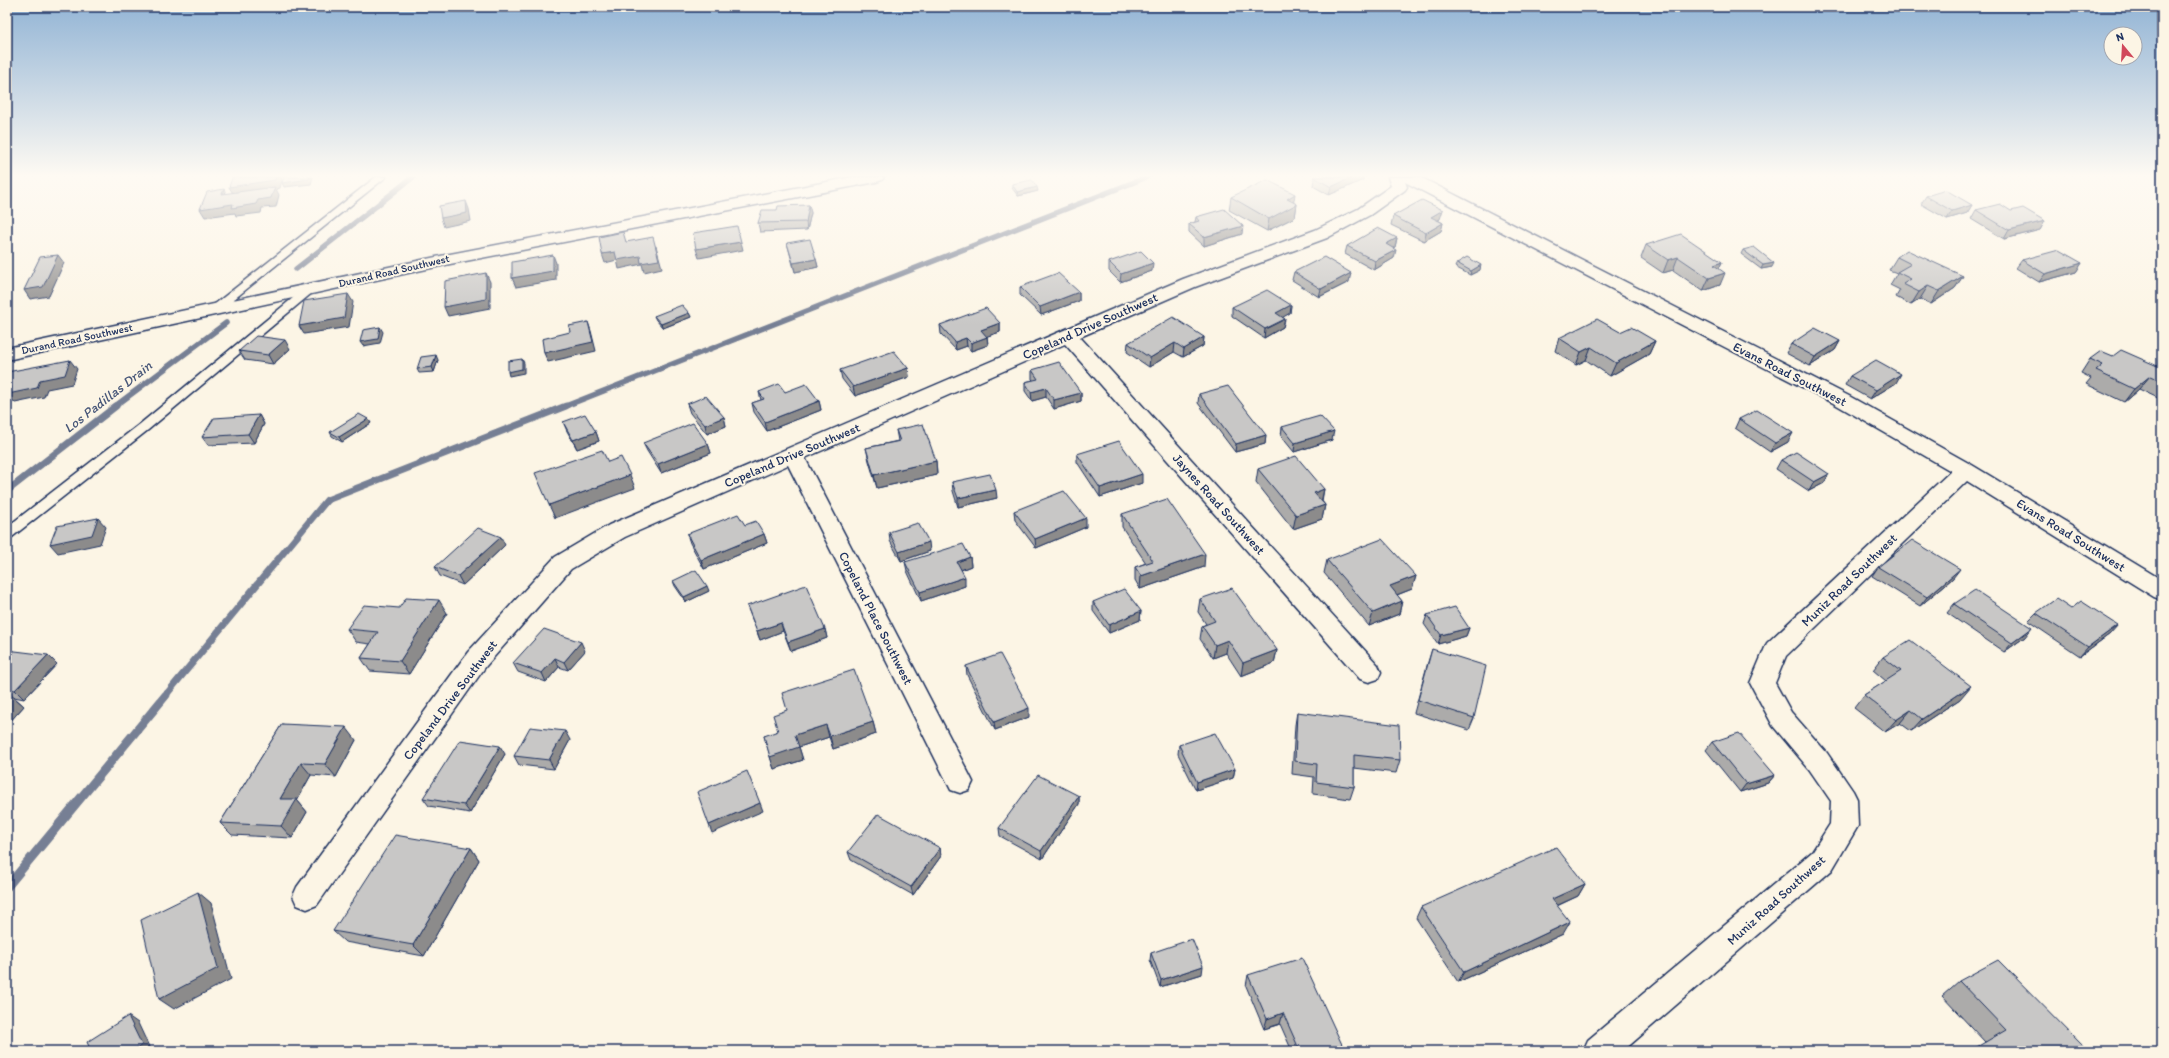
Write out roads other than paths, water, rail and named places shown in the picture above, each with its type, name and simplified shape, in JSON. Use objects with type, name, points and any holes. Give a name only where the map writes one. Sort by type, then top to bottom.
[{"type":"street","name":"Durand Road Southwest","points":[[7,354],[450,259],[619,226]]},
{"type":"street","name":"Copeland Drive Southwest","points":[[307,896],[477,659],[563,563],[617,531],[793,454],[1189,283],[1321,234],[1336,226]]},
{"type":"street","name":"Evans Road Southwest","points":[[1504,226],[1842,400],[1965,470],[2162,591]]},
{"type":"street","name":"Jaynes Road Southwest","points":[[1068,336],[1370,672]]},
{"type":"street","name":"Copeland Place Southwest","points":[[793,454],[960,782]]},
{"type":"street","name":"Muniz Road Southwest","points":[[1599,1051],[1729,942],[1822,861],[1841,832],[1844,826],[1844,800],[1818,760],[1782,719],[1762,683],[1776,650],[1965,470]]},
{"type":"lane","points":[[214,310],[319,226]]},
{"type":"lane","points":[[7,534],[144,427],[308,290]]},
{"type":"waterway","name":"Los Padillas Drain","points":[[296,269],[350,226]]},
{"type":"waterway","points":[[563,407],[1022,226]]},
{"type":"waterway","name":"Los Padillas Drain","points":[[114,407],[226,323]]},
{"type":"waterway","name":"Los Padillas Drain","points":[[7,491],[116,406]]},
{"type":"waterway","points":[[165,696],[327,500],[566,406]]},
{"type":"waterway","points":[[7,887],[166,695]]}]
